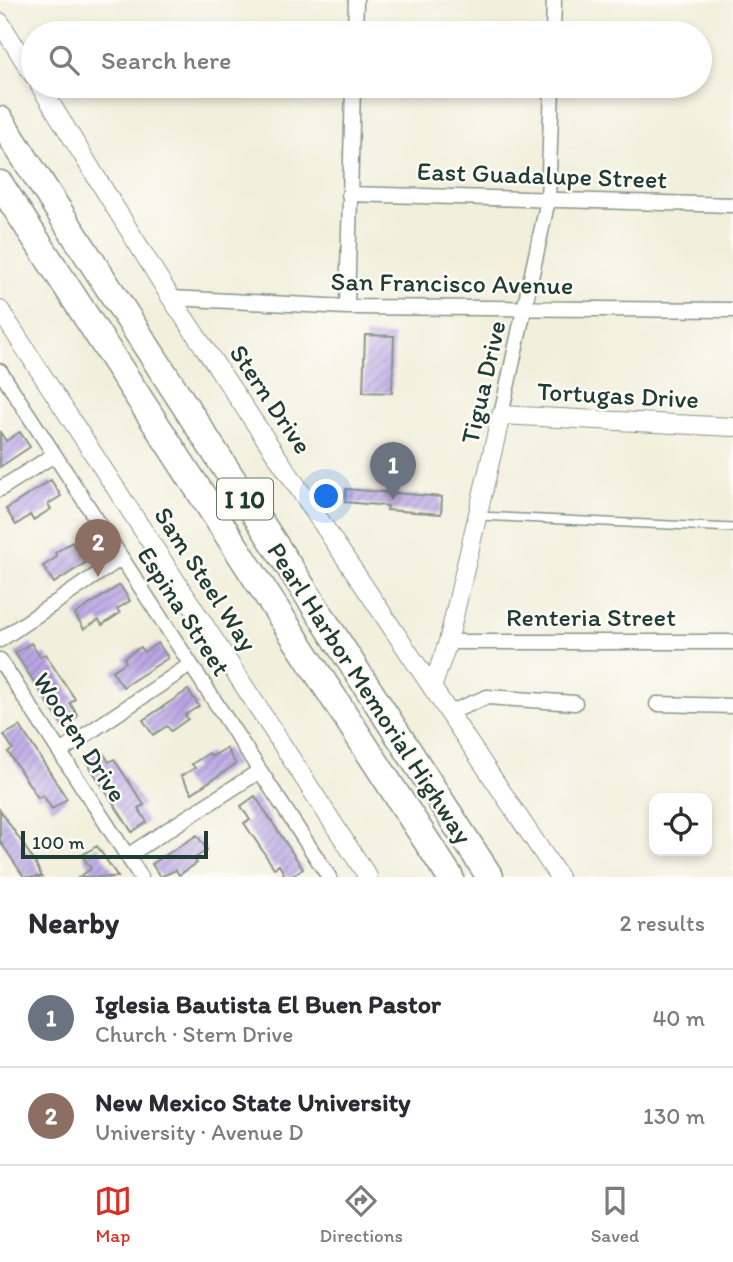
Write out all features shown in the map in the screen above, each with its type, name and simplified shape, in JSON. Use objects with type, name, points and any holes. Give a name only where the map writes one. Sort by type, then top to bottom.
[{"type":"highway","name":"Pearl Harbor Memorial Highway","points":[[0,120],[490,877]]},
{"type":"highway","name":"Pearl Harbor Memorial Highway","points":[[0,184],[450,877]]},
{"type":"street","points":[[355,21],[356,0]]},
{"type":"street","points":[[553,21],[554,0]]},
{"type":"street","points":[[0,22],[21,56]]},
{"type":"street","name":"Stern Drive","points":[[47,98],[171,298],[433,685],[559,877]]},
{"type":"street","points":[[347,307],[353,98]]},
{"type":"street","name":"Tigua Drive","points":[[433,685],[449,642],[527,310],[548,200],[552,98]]},
{"type":"street","name":"East Guadalupe Street","points":[[349,194],[733,205]]},
{"type":"street","name":"San Francisco Avenue","points":[[171,298],[347,307],[733,310]]},
{"type":"street","name":"Sam Steel Way","points":[[0,310],[6,331],[368,877]]},
{"type":"street","name":"Espina Street","points":[[0,371],[258,772],[329,877]]},
{"type":"street","name":"Tortugas Drive","points":[[501,415],[733,427]]},
{"type":"street","points":[[0,489],[54,455]]},
{"type":"street","points":[[0,640],[120,559]]},
{"type":"street","name":"Renteria Street","points":[[449,642],[733,642]]},
{"type":"street","name":"Wooten Drive","points":[[0,660],[141,877]]},
{"type":"street","points":[[60,752],[190,666]]},
{"type":"street","points":[[451,712],[486,697],[575,703]]},
{"type":"street","points":[[657,704],[733,706]]},
{"type":"street","points":[[127,856],[258,772]]},
{"type":"lane","points":[[478,516],[733,528]]},
{"type":"building","points":[[365,335],[394,336],[392,393],[363,392]]},
{"type":"building","points":[[0,432],[6,441],[20,432],[30,447],[0,467]]},
{"type":"building","points":[[51,480],[61,496],[48,504],[51,509],[33,520],[30,515],[16,525],[6,509]]},
{"type":"building","points":[[346,489],[442,497],[441,514],[387,510],[388,506],[345,502]]},
{"type":"building","points":[[89,538],[99,554],[54,583],[43,566],[57,557],[55,553],[72,542],[75,547]]},
{"type":"building","points":[[120,585],[130,601],[117,609],[120,613],[102,625],[99,620],[84,629],[75,614]]},
{"type":"building","points":[[31,643],[40,657],[45,654],[75,699],[70,703],[78,716],[63,726],[15,653]]},
{"type":"building","points":[[158,643],[168,658],[123,687],[112,671],[126,662],[124,658],[141,647],[144,652]]},
{"type":"building","points":[[188,690],[199,706],[185,715],[188,719],[171,731],[167,726],[153,735],[143,720]]},
{"type":"building","points":[[20,726],[67,799],[52,809],[43,795],[38,798],[8,752],[13,749],[4,735]]},
{"type":"building","points":[[100,748],[109,762],[114,759],[144,805],[138,808],[147,822],[132,832],[84,758]]},
{"type":"building","points":[[226,748],[236,764],[192,793],[181,776],[195,768],[192,764],[209,753],[212,757]]},
{"type":"building","points":[[255,796],[303,869],[291,877],[286,877],[279,865],[274,868],[244,823],[250,820],[241,806]]},
{"type":"building","points":[[0,810],[42,877],[24,877],[0,841]]},
{"type":"building","points":[[197,835],[207,850],[194,859],[197,863],[179,875],[176,870],[160,877],[152,864]]},
{"type":"building","points":[[97,846],[118,877],[79,877],[91,869],[82,855]]},
{"type":"place","name":"Iglesia Bautista El Buen Pastor","points":[[393,500]]},
{"type":"place","name":"New Mexico State University","points":[[98,577]]}]
